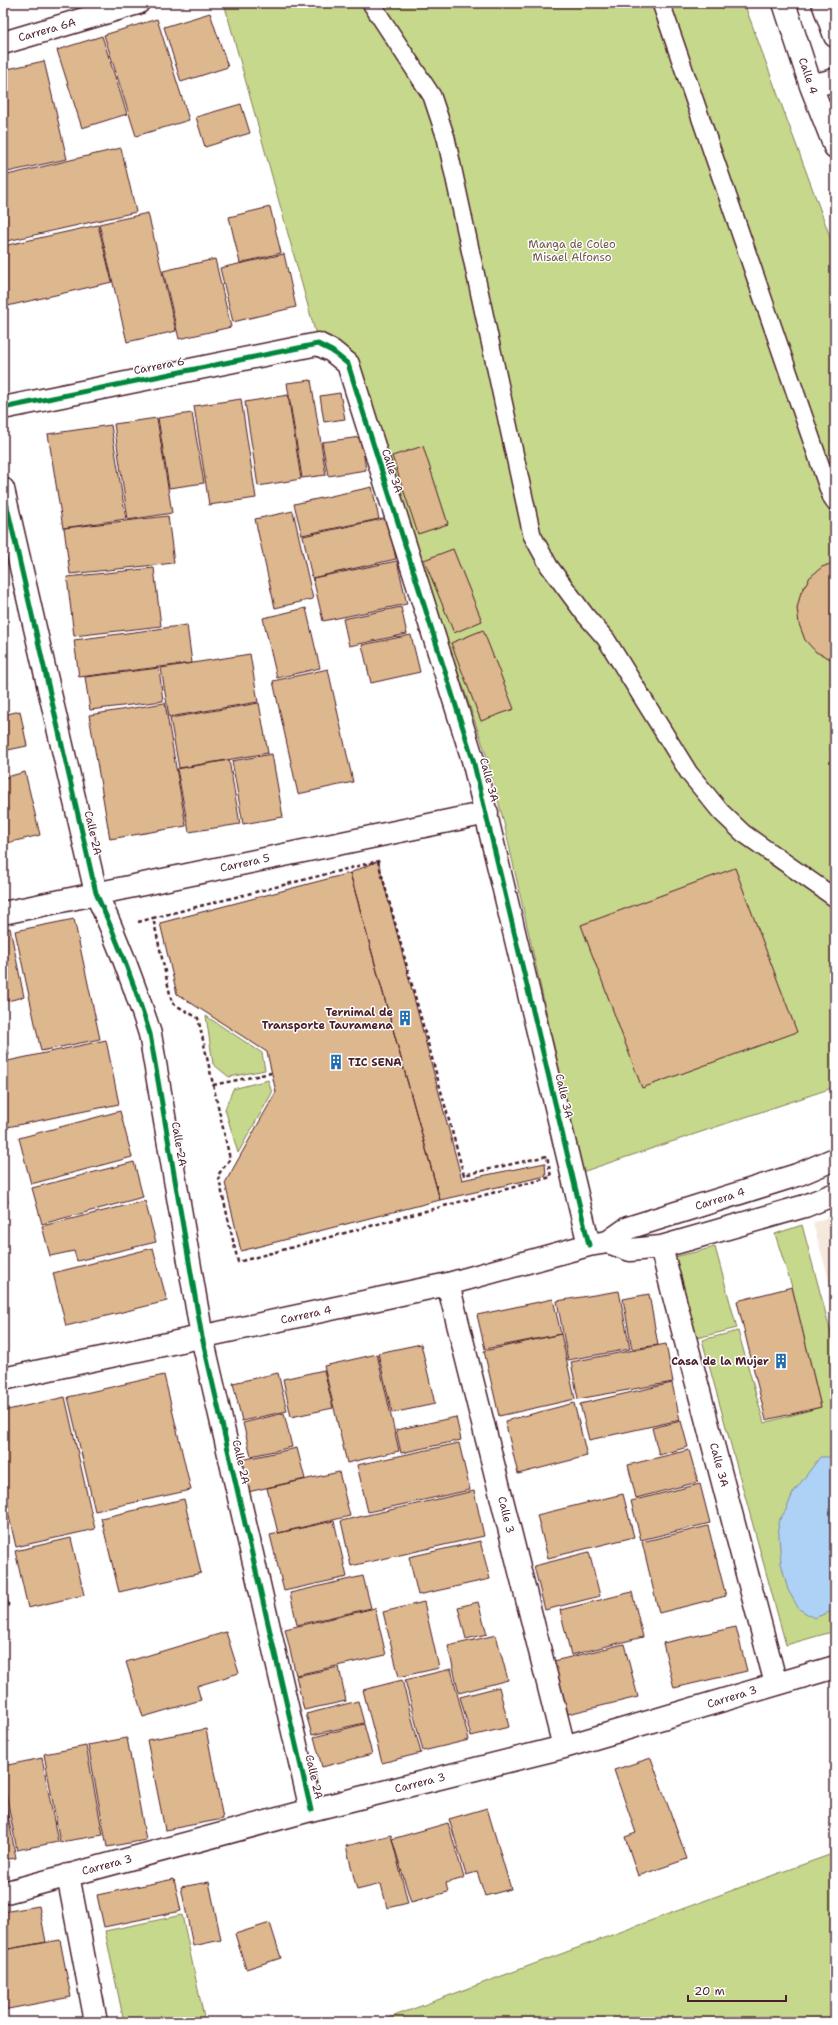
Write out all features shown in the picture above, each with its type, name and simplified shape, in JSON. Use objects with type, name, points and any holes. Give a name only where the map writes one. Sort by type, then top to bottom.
[{"type":"street","name":"Carrera 6A","points":[[3,43],[138,3]]},
{"type":"street","name":"Calle 4","points":[[784,3],[811,86],[835,147]]},
{"type":"street","points":[[823,3],[835,36]]},
{"type":"street","points":[[811,86],[835,80]]},
{"type":"street","name":"Carrera 6","points":[[3,408],[318,344]]},
{"type":"street","name":"Calle 3A","points":[[318,344],[332,351],[348,364],[473,760],[598,1244]]},
{"type":"street","name":"Calle 2A","points":[[3,489],[96,893],[112,928],[137,993],[150,1034],[202,1337],[311,1810]]},
{"type":"street","name":"Carrera 5","points":[[3,913],[487,813]]},
{"type":"street","name":"Carrera 4","points":[[3,1379],[448,1284],[598,1244],[628,1228],[797,1175],[835,1159]]},
{"type":"street","points":[[598,1244],[630,1250],[661,1247],[805,1206],[835,1194]]},
{"type":"street","name":"Calle 3A","points":[[661,1247],[776,1684]]},
{"type":"street","name":"Calle 3","points":[[448,1284],[564,1747]]},
{"type":"street","name":"Carrera 3","points":[[3,1893],[311,1810],[564,1747],[835,1666]]},
{"type":"street","points":[[68,1875],[96,2022]]},
{"type":"lane","points":[[371,3],[432,96],[446,138],[532,535],[549,566],[586,616],[606,639],[689,773],[721,812],[742,833],[835,898]]},
{"type":"lane","points":[[661,3],[831,496],[835,502]]},
{"type":"path","points":[[378,861],[464,1176],[547,1156],[551,1177],[238,1262],[218,1175],[230,1159],[213,1085],[198,1018],[172,1003],[153,918],[378,861]]},
{"type":"path","points":[[213,1085],[272,1073]]},
{"type":"shaded area","points":[[835,1214],[835,1302],[813,1223]]},
{"type":"green space","name":"Manga de Coleo Misael Alfonso","points":[[224,3],[744,3],[835,250],[835,1087],[582,1172],[504,823],[486,754],[352,362],[316,335]]},
{"type":"green space","points":[[206,1016],[262,1053],[265,1070],[229,1077],[213,1064]]},
{"type":"green space","points":[[268,1080],[272,1093],[238,1153],[225,1109],[233,1089]]},
{"type":"green space","points":[[802,1225],[835,1348],[835,1631],[786,1645],[702,1340],[738,1331],[764,1423],[821,1407],[792,1287],[775,1234]]},
{"type":"green space","points":[[715,1247],[737,1328],[697,1338],[675,1257]]},
{"type":"green space","points":[[835,1853],[835,2022],[378,2022],[779,1873]]},
{"type":"green space","points":[[182,1915],[205,2022],[124,2022],[105,1931]]},
{"type":"water","points":[[820,1457],[835,1457],[835,1610],[814,1618],[799,1609],[788,1590],[781,1563],[778,1522],[786,1510],[793,1493]]},
{"type":"building","points":[[42,3],[56,3],[43,7]]},
{"type":"building","points":[[210,13],[228,67],[181,82],[164,27]]},
{"type":"building","points":[[157,19],[189,120],[136,136],[104,35]]},
{"type":"building","points":[[102,36],[127,114],[82,128],[57,50]]},
{"type":"building","points":[[44,61],[67,159],[3,173],[3,70]]},
{"type":"building","points":[[241,104],[250,133],[205,147],[196,117]]},
{"type":"building","points":[[121,148],[136,212],[3,242],[3,176]]},
{"type":"building","points":[[270,207],[281,253],[240,263],[229,217]]},
{"type":"building","points":[[148,213],[176,331],[127,342],[99,224]]},
{"type":"building","points":[[98,225],[112,282],[3,307],[3,246]]},
{"type":"building","points":[[284,254],[296,307],[233,322],[220,268]]},
{"type":"building","points":[[215,259],[231,327],[179,339],[163,271]]},
{"type":"building","points":[[311,380],[326,475],[302,478],[287,383]]},
{"type":"building","points":[[340,393],[345,419],[324,422],[320,396]]},
{"type":"building","points":[[288,395],[301,479],[258,486],[245,402]]},
{"type":"building","points":[[241,399],[256,498],[209,505],[194,406]]},
{"type":"building","points":[[192,413],[204,483],[169,488],[158,418]]},
{"type":"building","points":[[157,418],[172,513],[128,520],[114,424]]},
{"type":"building","points":[[111,425],[126,519],[63,528],[48,434]]},
{"type":"building","points":[[361,437],[366,470],[328,476],[322,442]]},
{"type":"building","points":[[423,446],[448,524],[418,534],[392,456]]},
{"type":"building","points":[[372,487],[379,519],[302,535],[294,504]]},
{"type":"building","points":[[293,511],[313,599],[275,608],[255,519]]},
{"type":"building","points":[[168,516],[174,563],[70,574],[64,528]]},
{"type":"building","points":[[387,518],[396,559],[312,578],[303,536]]},
{"type":"building","points":[[453,549],[482,621],[454,633],[424,560]]},
{"type":"building","points":[[397,561],[407,604],[323,621],[313,578]]},
{"type":"building","points":[[835,562],[835,661],[816,652],[805,640],[799,624],[797,608],[801,592],[810,577],[822,567]]},
{"type":"building","points":[[154,568],[161,626],[74,636],[67,577]]},
{"type":"building","points":[[401,607],[407,634],[349,646],[343,619]]},
{"type":"building","points":[[306,608],[320,668],[277,678],[263,618]]},
{"type":"building","points":[[187,625],[192,663],[79,677],[74,640]]},
{"type":"building","points":[[483,630],[514,709],[481,721],[451,643]]},
{"type":"building","points":[[411,635],[420,672],[371,683],[362,645]]},
{"type":"building","points":[[250,654],[258,702],[169,717],[161,668]]},
{"type":"building","points":[[3,659],[8,684],[3,685]]},
{"type":"building","points":[[159,668],[163,701],[90,710],[85,677]]},
{"type":"building","points":[[328,669],[353,782],[298,794],[273,681]]},
{"type":"building","points":[[165,703],[186,826],[110,839],[89,715]]},
{"type":"building","points":[[259,703],[268,753],[179,768],[170,718]]},
{"type":"building","points":[[20,711],[27,746],[3,751],[3,715]]},
{"type":"building","points":[[272,754],[283,817],[243,824],[232,761]]},
{"type":"building","points":[[229,760],[240,824],[189,832],[177,769]]},
{"type":"building","points":[[25,772],[40,835],[3,844],[3,778]]},
{"type":"building","name":"Ternimal de Transporte Tauramena","points":[[378,861],[462,1180],[545,1163],[546,1176],[440,1200],[350,873]]},
{"type":"building","points":[[735,868],[797,1032],[642,1088],[581,925]]},
{"type":"building","name":"TIC SENA","points":[[350,873],[440,1200],[241,1251],[225,1183],[276,1092],[267,1052],[177,994],[160,923]]},
{"type":"building","points":[[74,919],[100,1039],[41,1051],[15,931]]},
{"type":"building","points":[[10,928],[24,997],[3,1002],[3,930]]},
{"type":"building","points":[[3,1028],[9,1055],[3,1056]]},
{"type":"building","points":[[106,1040],[119,1104],[3,1128],[3,1062]]},
{"type":"building","points":[[120,1111],[132,1157],[31,1184],[19,1138]]},
{"type":"building","points":[[134,1162],[143,1197],[42,1224],[32,1188]]},
{"type":"building","points":[[3,1178],[8,1203],[3,1204]]},
{"type":"building","points":[[145,1201],[156,1242],[77,1261],[74,1251],[50,1256],[42,1226]]},
{"type":"building","points":[[153,1248],[167,1301],[66,1326],[53,1273]]},
{"type":"building","name":"Casa de la Mujer","points":[[792,1287],[821,1407],[766,1420],[737,1301]]},
{"type":"building","points":[[619,1291],[630,1349],[568,1360],[557,1301]]},
{"type":"building","points":[[649,1294],[658,1345],[632,1349],[623,1299]]},
{"type":"building","points":[[553,1299],[561,1334],[485,1349],[477,1315]]},
{"type":"building","points":[[561,1334],[575,1399],[499,1416],[484,1351]]},
{"type":"building","points":[[421,1344],[435,1404],[392,1413],[378,1353]]},
{"type":"building","points":[[666,1344],[673,1382],[578,1399],[571,1362]]},
{"type":"building","points":[[377,1354],[399,1451],[347,1463],[324,1366]]},
{"type":"building","points":[[324,1370],[333,1408],[291,1417],[283,1379]]},
{"type":"building","points":[[278,1373],[287,1411],[242,1421],[233,1383]]},
{"type":"building","points":[[164,1375],[191,1490],[95,1511],[68,1397]]},
{"type":"building","points":[[672,1383],[680,1420],[589,1440],[580,1404]]},
{"type":"building","points":[[65,1397],[95,1529],[16,1547],[3,1490],[3,1411]]},
{"type":"building","points":[[574,1403],[587,1456],[518,1474],[505,1421]]},
{"type":"building","points":[[284,1413],[292,1447],[251,1456],[243,1423]]},
{"type":"building","points":[[456,1417],[461,1440],[401,1453],[396,1430]]},
{"type":"building","points":[[681,1421],[688,1447],[659,1455],[652,1428]]},
{"type":"building","points":[[459,1443],[470,1490],[368,1512],[357,1465]]},
{"type":"building","points":[[297,1448],[305,1479],[248,1492],[241,1460]]},
{"type":"building","points":[[689,1450],[698,1482],[636,1498],[628,1465]]},
{"type":"building","points":[[339,1472],[350,1516],[278,1533],[267,1488]]},
{"type":"building","points":[[700,1484],[710,1523],[641,1540],[631,1501]]},
{"type":"building","points":[[474,1491],[484,1536],[351,1566],[341,1521]]},
{"type":"building","points":[[623,1494],[634,1537],[548,1558],[537,1515]]},
{"type":"building","points":[[184,1499],[201,1573],[119,1592],[101,1518]]},
{"type":"building","points":[[334,1521],[347,1577],[284,1591],[270,1535]]},
{"type":"building","points":[[708,1526],[726,1596],[659,1613],[642,1542]]},
{"type":"building","points":[[71,1538],[84,1595],[28,1608],[15,1551]]},
{"type":"building","points":[[480,1541],[490,1579],[418,1595],[409,1557]]},
{"type":"building","points":[[589,1552],[600,1596],[545,1610],[534,1566]]},
{"type":"building","points":[[363,1576],[371,1608],[297,1625],[290,1593]]},
{"type":"building","points":[[3,1581],[9,1605],[3,1607]]},
{"type":"building","points":[[632,1592],[643,1637],[571,1655],[560,1610]]},
{"type":"building","points":[[424,1602],[439,1668],[399,1677],[383,1612]]},
{"type":"building","points":[[478,1602],[487,1634],[466,1639],[458,1607]]},
{"type":"building","points":[[375,1608],[386,1655],[296,1675],[285,1629]]},
{"type":"building","points":[[736,1627],[747,1671],[674,1688],[663,1643]]},
{"type":"building","points":[[226,1632],[239,1673],[197,1686],[201,1700],[143,1717],[126,1662]]},
{"type":"building","points":[[496,1635],[508,1680],[459,1693],[448,1646]]},
{"type":"building","points":[[624,1644],[638,1697],[568,1714],[554,1661]]},
{"type":"building","points":[[339,1667],[346,1701],[304,1710],[296,1676]]},
{"type":"building","points":[[451,1669],[469,1740],[423,1751],[405,1680]]},
{"type":"building","points":[[402,1680],[421,1753],[382,1763],[363,1690]]},
{"type":"building","points":[[499,1687],[509,1727],[471,1736],[460,1697]]},
{"type":"building","points":[[358,1701],[364,1723],[312,1735],[306,1714]]},
{"type":"building","points":[[364,1724],[372,1754],[322,1767],[314,1737]]},
{"type":"building","points":[[206,1729],[223,1819],[165,1830],[147,1740]]},
{"type":"building","points":[[127,1738],[146,1840],[107,1847],[88,1745]]},
{"type":"building","points":[[86,1746],[103,1835],[60,1842],[44,1754]]},
{"type":"building","points":[[42,1758],[58,1842],[17,1850],[3,1778],[3,1766]]},
{"type":"building","points":[[651,1758],[687,1859],[638,1876],[625,1837],[636,1833],[614,1770]]},
{"type":"building","points":[[3,1788],[16,1858],[3,1860]]},
{"type":"building","points":[[487,1808],[511,1889],[485,1896],[477,1872],[466,1875],[449,1819]]},
{"type":"building","points":[[448,1823],[464,1878],[446,1883],[448,1892],[411,1902],[392,1839]]},
{"type":"building","points":[[391,1835],[408,1903],[387,1908],[381,1884],[357,1890],[346,1846]]},
{"type":"building","points":[[174,1879],[181,1911],[104,1927],[97,1895]]},
{"type":"building","points":[[209,1882],[221,1940],[193,1946],[181,1887]]},
{"type":"building","points":[[39,1906],[46,1942],[3,1950],[3,1912]]},
{"type":"building","points":[[270,1923],[281,1958],[246,1969],[235,1934]]},
{"type":"building","points":[[60,1940],[71,1997],[3,2010],[3,1950]]},
{"type":"building","points":[[38,2019],[38,2022],[22,2022]]},
{"type":"cycle path","points":[[3,408],[318,344],[332,351],[348,364],[473,760],[589,1245]]},
{"type":"cycle path","points":[[3,489],[96,893],[125,963],[150,1034],[202,1337],[311,1810]]},
{"type":"place","name":"Ternimal de Transporte Tauramena","points":[[405,1018]]},
{"type":"place","name":"TIC SENA","points":[[336,1062]]},
{"type":"place","name":"Casa de la Mujer","points":[[781,1361]]}]
